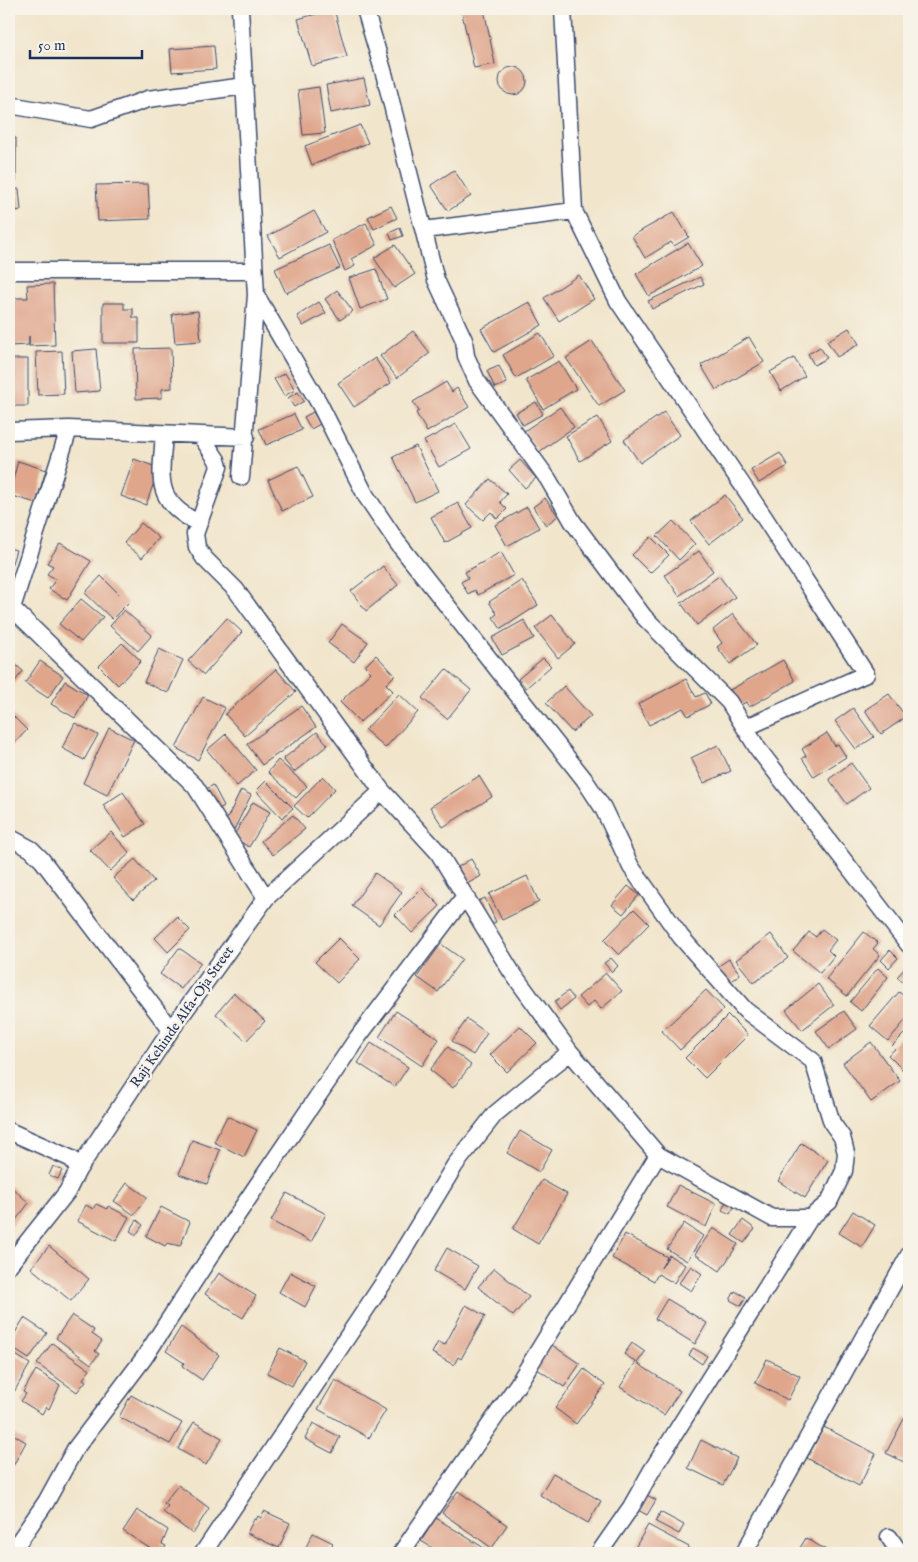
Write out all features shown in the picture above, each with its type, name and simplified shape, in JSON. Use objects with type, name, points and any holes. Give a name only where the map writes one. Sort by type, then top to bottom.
[{"type":"street","points":[[240,9],[256,295],[246,437],[241,477]]},
{"type":"street","points":[[365,9],[385,77],[436,280],[464,340],[466,356],[477,381],[548,478],[573,522],[644,616],[729,702],[758,749],[909,945]]},
{"type":"street","points":[[562,9],[574,211],[618,301],[764,517],[866,674],[745,728]]},
{"type":"street","points":[[9,105],[91,119],[148,99],[245,86]]},
{"type":"street","points":[[424,230],[574,211]]},
{"type":"street","points":[[9,271],[254,271]]},
{"type":"street","points":[[256,295],[319,403],[366,496],[397,542],[584,779],[603,808],[631,867],[681,937],[745,1010],[813,1061],[832,1123],[842,1137],[846,1153],[844,1171],[829,1202],[810,1218],[631,1507],[599,1553]]},
{"type":"street","points":[[9,431],[69,429],[246,437]]},
{"type":"street","points":[[69,429],[12,608],[195,786],[266,898]]},
{"type":"street","points":[[164,434],[162,483],[164,496],[173,508],[198,523]]},
{"type":"street","points":[[201,436],[219,466],[217,477],[195,534],[197,547],[204,558],[236,590],[382,791],[438,852],[511,971],[570,1052],[658,1155],[772,1218],[810,1218]]},
{"type":"street","name":"Raji Kehinde Alfa-Oja Street","points":[[9,1265],[67,1192],[78,1170],[171,1030],[266,898],[382,791]]},
{"type":"street","points":[[9,837],[31,849],[42,860],[171,1030]]},
{"type":"street","points":[[11,1553],[46,1502],[75,1449],[144,1358],[235,1218],[358,1037],[465,896]]},
{"type":"street","points":[[204,1553],[386,1279],[455,1165],[495,1114],[570,1052]]},
{"type":"street","points":[[9,1131],[72,1159],[78,1170]]},
{"type":"street","points":[[401,1553],[518,1384],[658,1155]]},
{"type":"street","points":[[744,1553],[909,1255]]},
{"type":"street","points":[[889,1537],[900,1553]]},
{"type":"building","points":[[334,9],[347,57],[312,66],[298,19]]},
{"type":"building","points":[[461,9],[484,9],[495,64],[474,68]]},
{"type":"building","points":[[214,46],[216,69],[172,72],[170,49]]},
{"type":"building","points":[[513,67],[523,71],[527,81],[523,91],[513,95],[503,91],[499,81],[503,71]]},
{"type":"building","points":[[364,78],[370,105],[331,113],[326,85]]},
{"type":"building","points":[[319,87],[325,133],[303,135],[298,90]]},
{"type":"building","points":[[360,125],[368,143],[312,165],[305,146]]},
{"type":"building","points":[[9,138],[16,138],[16,181],[9,181]]},
{"type":"building","points":[[454,170],[471,196],[448,211],[431,185]]},
{"type":"building","points":[[148,184],[150,219],[98,221],[96,185]]},
{"type":"building","points":[[19,189],[21,210],[9,212],[9,190]]},
{"type":"building","points":[[391,206],[397,218],[374,229],[368,217]]},
{"type":"building","points":[[314,211],[326,232],[280,257],[268,236]]},
{"type":"building","points":[[674,212],[689,237],[674,246],[671,242],[645,258],[632,236]]},
{"type":"building","points":[[366,223],[377,245],[351,259],[355,266],[345,271],[332,240]]},
{"type":"building","points":[[400,228],[403,236],[392,240],[389,233]]},
{"type":"building","points":[[688,243],[702,266],[649,296],[636,274]]},
{"type":"building","points":[[329,245],[340,268],[286,293],[275,269]]},
{"type":"building","points":[[395,245],[415,274],[394,288],[374,258]]},
{"type":"building","points":[[376,269],[387,299],[360,309],[349,278]]},
{"type":"building","points":[[579,275],[594,299],[559,321],[544,298]]},
{"type":"building","points":[[700,277],[704,284],[652,309],[648,301]]},
{"type":"building","points":[[53,284],[55,345],[9,346],[9,298],[28,298],[27,285]]},
{"type":"building","points":[[337,290],[353,311],[340,320],[325,299]]},
{"type":"building","points":[[319,302],[326,313],[303,326],[297,316]]},
{"type":"building","points":[[529,302],[542,325],[494,352],[481,329]]},
{"type":"building","points":[[103,303],[124,303],[124,309],[133,309],[133,318],[139,318],[139,343],[103,343]]},
{"type":"building","points":[[198,311],[201,341],[175,343],[172,314]]},
{"type":"building","points":[[849,328],[859,344],[837,357],[827,341]]},
{"type":"building","points":[[413,331],[430,353],[397,378],[380,356]]},
{"type":"building","points":[[540,333],[554,356],[516,378],[503,355]]},
{"type":"building","points":[[749,337],[764,362],[716,390],[701,365]]},
{"type":"building","points":[[592,341],[625,390],[599,406],[566,358]]},
{"type":"building","points":[[820,347],[827,358],[814,365],[808,354]]},
{"type":"building","points":[[171,348],[172,388],[162,389],[162,398],[136,399],[135,349]]},
{"type":"building","points":[[96,349],[100,391],[75,393],[72,351]]},
{"type":"building","points":[[62,351],[64,394],[38,395],[36,352]]},
{"type":"building","points":[[375,358],[391,383],[354,407],[338,383]]},
{"type":"building","points":[[794,358],[805,376],[781,391],[770,372]]},
{"type":"building","points":[[9,359],[28,359],[28,406],[9,406]]},
{"type":"building","points":[[559,361],[576,389],[543,409],[526,380]]},
{"type":"building","points":[[499,366],[507,383],[495,388],[487,371]]},
{"type":"building","points":[[285,373],[295,390],[284,396],[274,379]]},
{"type":"building","points":[[446,382],[452,392],[457,388],[469,407],[427,432],[416,413],[419,411],[413,402]]},
{"type":"building","points":[[298,392],[304,401],[294,407],[288,398]]},
{"type":"building","points":[[536,402],[543,414],[523,425],[516,413]]},
{"type":"building","points":[[560,407],[574,427],[539,452],[524,431]]},
{"type":"building","points":[[313,412],[320,424],[311,429],[304,417]]},
{"type":"building","points":[[664,412],[680,435],[640,463],[624,440]]},
{"type":"building","points":[[294,414],[302,430],[266,445],[259,429]]},
{"type":"building","points":[[598,417],[612,441],[580,461],[566,436]]},
{"type":"building","points":[[456,424],[471,449],[439,467],[424,441]]},
{"type":"building","points":[[416,446],[438,491],[415,502],[393,457]]},
{"type":"building","points":[[780,453],[788,466],[759,483],[751,470]]},
{"type":"building","points":[[134,459],[159,468],[146,505],[121,496]]},
{"type":"building","points":[[520,460],[536,478],[525,488],[509,470]]},
{"type":"building","points":[[18,461],[46,470],[36,503],[9,495]]},
{"type":"building","points":[[298,466],[313,497],[282,511],[268,480]]},
{"type":"building","points":[[490,479],[507,494],[500,502],[507,509],[497,519],[491,512],[483,520],[466,505]]},
{"type":"building","points":[[725,495],[743,518],[709,544],[691,521]]},
{"type":"building","points":[[545,498],[558,516],[546,525],[533,507]]},
{"type":"building","points":[[458,503],[472,528],[445,543],[431,517]]},
{"type":"building","points":[[527,507],[539,528],[507,546],[495,525]]},
{"type":"building","points":[[673,521],[695,544],[679,560],[657,536]]},
{"type":"building","points":[[141,523],[159,538],[142,558],[124,543]]},
{"type":"building","points":[[651,537],[669,555],[650,573],[632,555]]},
{"type":"building","points":[[60,543],[91,561],[67,600],[49,589],[56,579],[47,574],[53,566],[47,563]]},
{"type":"building","points":[[9,548],[16,550],[9,573]]},
{"type":"building","points":[[699,551],[713,571],[679,596],[665,575]]},
{"type":"building","points":[[501,552],[514,575],[478,595],[475,590],[468,594],[461,582],[468,578],[465,572]]},
{"type":"building","points":[[383,566],[398,585],[366,611],[351,591]]},
{"type":"building","points":[[101,576],[128,603],[112,619],[85,593]]},
{"type":"building","points":[[719,576],[735,597],[697,625],[681,603]]},
{"type":"building","points":[[522,580],[538,605],[501,629],[493,617],[497,614],[489,602]]},
{"type":"building","points":[[81,599],[103,617],[81,642],[59,624]]},
{"type":"building","points":[[124,610],[152,635],[138,651],[110,626]]},
{"type":"building","points":[[733,614],[757,645],[730,664],[717,647],[722,643],[713,630]]},
{"type":"building","points":[[552,615],[575,644],[558,658],[535,628]]},
{"type":"building","points":[[227,618],[242,632],[204,675],[188,661]]},
{"type":"building","points":[[524,620],[534,638],[502,655],[492,638]]},
{"type":"building","points":[[342,624],[368,642],[354,662],[328,643]]},
{"type":"building","points":[[122,643],[141,661],[118,685],[99,666]]},
{"type":"building","points":[[159,649],[183,660],[168,693],[144,682]]},
{"type":"building","points":[[376,655],[395,675],[386,684],[393,691],[360,722],[340,702],[371,672],[365,666]]},
{"type":"building","points":[[543,658],[551,666],[526,688],[518,679]]},
{"type":"building","points":[[9,659],[23,671],[9,689]]},
{"type":"building","points":[[783,660],[795,681],[749,707],[746,702],[739,706],[730,690]]},
{"type":"building","points":[[40,661],[63,676],[48,698],[25,683]]},
{"type":"building","points":[[276,669],[296,692],[245,736],[225,714]]},
{"type":"building","points":[[446,669],[471,690],[447,719],[422,698]]},
{"type":"building","points":[[686,679],[696,697],[705,693],[711,704],[688,716],[683,708],[649,725],[638,704]]},
{"type":"building","points":[[65,681],[88,695],[75,718],[51,704]]},
{"type":"building","points":[[564,686],[591,716],[572,732],[546,703]]},
{"type":"building","points":[[399,694],[418,712],[385,748],[365,730]]},
{"type":"building","points":[[889,694],[906,717],[881,734],[865,710]]},
{"type":"building","points":[[203,697],[225,708],[198,760],[176,748]]},
{"type":"building","points":[[301,706],[316,727],[262,765],[247,744]]},
{"type":"building","points":[[853,708],[874,737],[856,749],[835,721]]},
{"type":"building","points":[[9,712],[27,730],[9,749]]},
{"type":"building","points":[[75,723],[98,735],[84,760],[62,748]]},
{"type":"building","points":[[109,728],[134,740],[107,795],[83,783]]},
{"type":"building","points":[[317,732],[328,745],[294,772],[283,759]]},
{"type":"building","points":[[827,733],[835,746],[838,744],[846,757],[814,777],[802,758],[806,756],[802,749]]},
{"type":"building","points":[[226,734],[256,770],[237,786],[207,750]]},
{"type":"building","points":[[718,745],[731,771],[704,783],[691,758]]},
{"type":"building","points":[[278,760],[307,786],[296,798],[268,772]]},
{"type":"building","points":[[851,763],[869,788],[847,804],[829,779]]},
{"type":"building","points":[[323,776],[335,789],[307,818],[294,806]]},
{"type":"building","points":[[479,776],[492,797],[443,827],[430,807]]},
{"type":"building","points":[[266,781],[293,808],[282,818],[256,791]]},
{"type":"building","points":[[213,785],[224,806],[214,812],[203,791]]},
{"type":"building","points":[[241,790],[251,795],[233,832],[223,827]]},
{"type":"building","points":[[123,792],[145,824],[125,837],[103,805]]},
{"type":"building","points":[[253,802],[270,812],[249,847],[233,837]]},
{"type":"building","points":[[293,815],[305,829],[273,855],[261,841]]},
{"type":"building","points":[[111,832],[130,853],[110,871],[90,850]]},
{"type":"building","points":[[135,859],[154,881],[133,900],[113,878]]},
{"type":"building","points":[[471,859],[481,876],[467,884],[458,867]]},
{"type":"building","points":[[375,873],[402,892],[379,925],[352,906]]},
{"type":"building","points":[[527,876],[539,902],[502,920],[489,894]]},
{"type":"building","points":[[628,886],[639,895],[623,914],[612,905]]},
{"type":"building","points":[[422,888],[440,906],[412,933],[395,915]]},
{"type":"building","points":[[485,898],[496,922],[485,927],[474,903]]},
{"type":"building","points":[[634,909],[649,924],[619,955],[604,940]]},
{"type":"building","points":[[177,917],[190,930],[168,952],[155,938]]},
{"type":"building","points":[[822,929],[836,940],[828,950],[834,956],[820,973],[793,951],[809,932],[816,937]]},
{"type":"building","points":[[864,932],[878,943],[873,949],[880,955],[847,996],[826,979]]},
{"type":"building","points":[[771,934],[788,958],[754,983],[736,960]]},
{"type":"building","points":[[339,938],[360,959],[337,983],[315,962]]},
{"type":"building","points":[[441,944],[462,959],[438,992],[417,977]]},
{"type":"building","points":[[179,948],[201,963],[181,989],[160,974]]},
{"type":"building","points":[[890,950],[898,958],[889,968],[881,960]]},
{"type":"building","points":[[611,958],[618,966],[612,972],[604,963]]},
{"type":"building","points":[[729,959],[740,974],[728,983],[717,967]]},
{"type":"building","points":[[906,967],[909,970],[909,980],[905,984],[897,977]]},
{"type":"building","points":[[878,968],[888,977],[861,1011],[850,1002]]},
{"type":"building","points":[[606,973],[622,991],[601,1009],[594,1001],[587,1007],[578,997]]},
{"type":"building","points":[[818,984],[834,1005],[802,1030],[786,1010]]},
{"type":"building","points":[[706,990],[724,1009],[680,1050],[662,1031]]},
{"type":"building","points":[[568,991],[574,999],[560,1010],[554,1002]]},
{"type":"building","points":[[899,992],[909,1000],[909,1016],[888,1041],[870,1026]]},
{"type":"building","points":[[234,993],[265,1021],[246,1041],[216,1014]]},
{"type":"building","points":[[396,1011],[439,1039],[422,1066],[379,1037]]},
{"type":"building","points":[[844,1011],[857,1029],[829,1049],[816,1031]]},
{"type":"building","points":[[728,1015],[748,1035],[705,1078],[685,1058]]},
{"type":"building","points":[[467,1019],[487,1033],[473,1055],[452,1041]]},
{"type":"building","points":[[520,1026],[537,1043],[507,1072],[490,1055]]},
{"type":"building","points":[[909,1029],[909,1076],[888,1055],[895,1049],[892,1046]]},
{"type":"building","points":[[871,1042],[900,1081],[871,1102],[843,1063]]},
{"type":"building","points":[[371,1043],[408,1067],[395,1087],[358,1063]]},
{"type":"building","points":[[448,1047],[471,1065],[453,1088],[430,1070]]},
{"type":"building","points":[[227,1116],[257,1130],[244,1157],[214,1142]]},
{"type":"building","points":[[520,1131],[552,1150],[539,1172],[507,1153]]},
{"type":"building","points":[[192,1140],[220,1150],[207,1184],[179,1174]]},
{"type":"building","points":[[801,1143],[828,1160],[805,1198],[778,1181]]},
{"type":"building","points":[[53,1166],[62,1170],[58,1179],[49,1175]]},
{"type":"building","points":[[542,1180],[567,1194],[538,1244],[513,1229]]},
{"type":"building","points":[[127,1183],[147,1197],[134,1215],[114,1201]]},
{"type":"building","points":[[9,1185],[29,1203],[9,1229]]},
{"type":"building","points":[[678,1185],[716,1204],[706,1227],[667,1207]]},
{"type":"building","points":[[287,1193],[326,1214],[311,1242],[271,1221]]},
{"type":"building","points":[[727,1200],[735,1205],[730,1214],[722,1210]]},
{"type":"building","points":[[96,1204],[107,1209],[108,1206],[129,1217],[116,1241],[77,1221],[86,1205],[93,1209]]},
{"type":"building","points":[[161,1207],[190,1222],[180,1246],[167,1243],[165,1246],[146,1236]]},
{"type":"building","points":[[853,1211],[875,1225],[862,1247],[839,1233]]},
{"type":"building","points":[[137,1220],[143,1225],[136,1235],[130,1231]]},
{"type":"building","points":[[743,1220],[755,1229],[744,1243],[732,1235]]},
{"type":"building","points":[[684,1223],[703,1236],[687,1261],[667,1249]]},
{"type":"building","points":[[713,1228],[738,1244],[720,1271],[695,1254]]},
{"type":"building","points":[[625,1234],[667,1257],[661,1268],[669,1255],[685,1265],[674,1283],[658,1274],[654,1281],[612,1258]]},
{"type":"building","points":[[49,1246],[89,1279],[71,1301],[31,1268]]},
{"type":"building","points":[[447,1248],[478,1266],[465,1289],[434,1271]]},
{"type":"building","points":[[691,1266],[702,1274],[691,1291],[679,1283]]},
{"type":"building","points":[[494,1268],[529,1297],[513,1316],[478,1287]]},
{"type":"building","points":[[290,1272],[316,1286],[305,1307],[279,1292]]},
{"type":"building","points":[[219,1273],[256,1296],[243,1318],[205,1294]]},
{"type":"building","points":[[735,1291],[746,1297],[741,1306],[730,1300]]},
{"type":"building","points":[[667,1299],[707,1323],[695,1344],[655,1319]]},
{"type":"building","points":[[466,1305],[485,1316],[461,1359],[458,1357],[454,1365],[432,1353],[438,1342],[445,1345]]},
{"type":"building","points":[[72,1315],[94,1330],[92,1334],[102,1341],[95,1351],[99,1354],[91,1364],[56,1338]]},
{"type":"building","points":[[24,1318],[47,1333],[29,1359],[9,1346]]},
{"type":"building","points":[[181,1327],[219,1355],[202,1380],[182,1366],[184,1363],[166,1351]]},
{"type":"building","points":[[52,1343],[90,1370],[83,1379],[86,1381],[77,1392],[37,1364]]},
{"type":"building","points":[[632,1343],[645,1352],[637,1363],[680,1391],[664,1415],[620,1387],[636,1362],[624,1354]]},
{"type":"building","points":[[552,1345],[580,1364],[564,1387],[536,1368]]},
{"type":"building","points":[[280,1348],[305,1361],[292,1386],[267,1373]]},
{"type":"building","points":[[693,1348],[707,1356],[702,1364],[689,1355]]},
{"type":"building","points":[[14,1354],[30,1364],[14,1392],[9,1389],[9,1364]]},
{"type":"building","points":[[767,1359],[800,1376],[788,1400],[755,1383]]},
{"type":"building","points":[[584,1369],[605,1385],[576,1424],[555,1408]]},
{"type":"building","points":[[36,1370],[60,1385],[49,1409],[46,1407],[42,1414],[21,1401],[26,1394],[23,1392]]},
{"type":"building","points":[[335,1380],[386,1410],[369,1438],[318,1409]]},
{"type":"building","points":[[131,1395],[182,1423],[170,1444],[119,1417]]},
{"type":"building","points":[[905,1417],[909,1419],[908,1464],[886,1453]]},
{"type":"building","points":[[194,1422],[222,1438],[206,1465],[178,1449]]},
{"type":"building","points":[[313,1423],[340,1437],[332,1453],[305,1439]]},
{"type":"building","points":[[824,1427],[876,1454],[859,1486],[807,1458]]},
{"type":"building","points":[[9,1432],[26,1442],[13,1466],[9,1464]]},
{"type":"building","points":[[701,1440],[737,1458],[723,1485],[688,1468]]},
{"type":"building","points":[[553,1473],[601,1501],[588,1523],[540,1495]]},
{"type":"building","points":[[178,1485],[209,1508],[193,1534],[163,1512],[168,1506],[164,1503]]},
{"type":"building","points":[[458,1491],[507,1525],[492,1548],[442,1513]]},
{"type":"building","points":[[645,1494],[656,1500],[647,1515],[636,1509]]},
{"type":"building","points":[[137,1510],[168,1530],[162,1544],[166,1546],[161,1553],[157,1553],[123,1531]]},
{"type":"building","points":[[264,1511],[290,1523],[279,1548],[247,1533],[254,1519],[256,1520],[258,1516],[261,1518]]},
{"type":"building","points":[[660,1512],[684,1525],[679,1534],[656,1522]]},
{"type":"building","points":[[436,1518],[489,1551],[487,1553],[441,1553],[421,1541]]},
{"type":"building","points":[[648,1525],[689,1547],[686,1553],[644,1553],[635,1548]]},
{"type":"building","points":[[313,1533],[333,1543],[329,1553],[303,1553]]},
{"type":"building","points":[[806,1538],[828,1551],[827,1553],[797,1553]]}]
